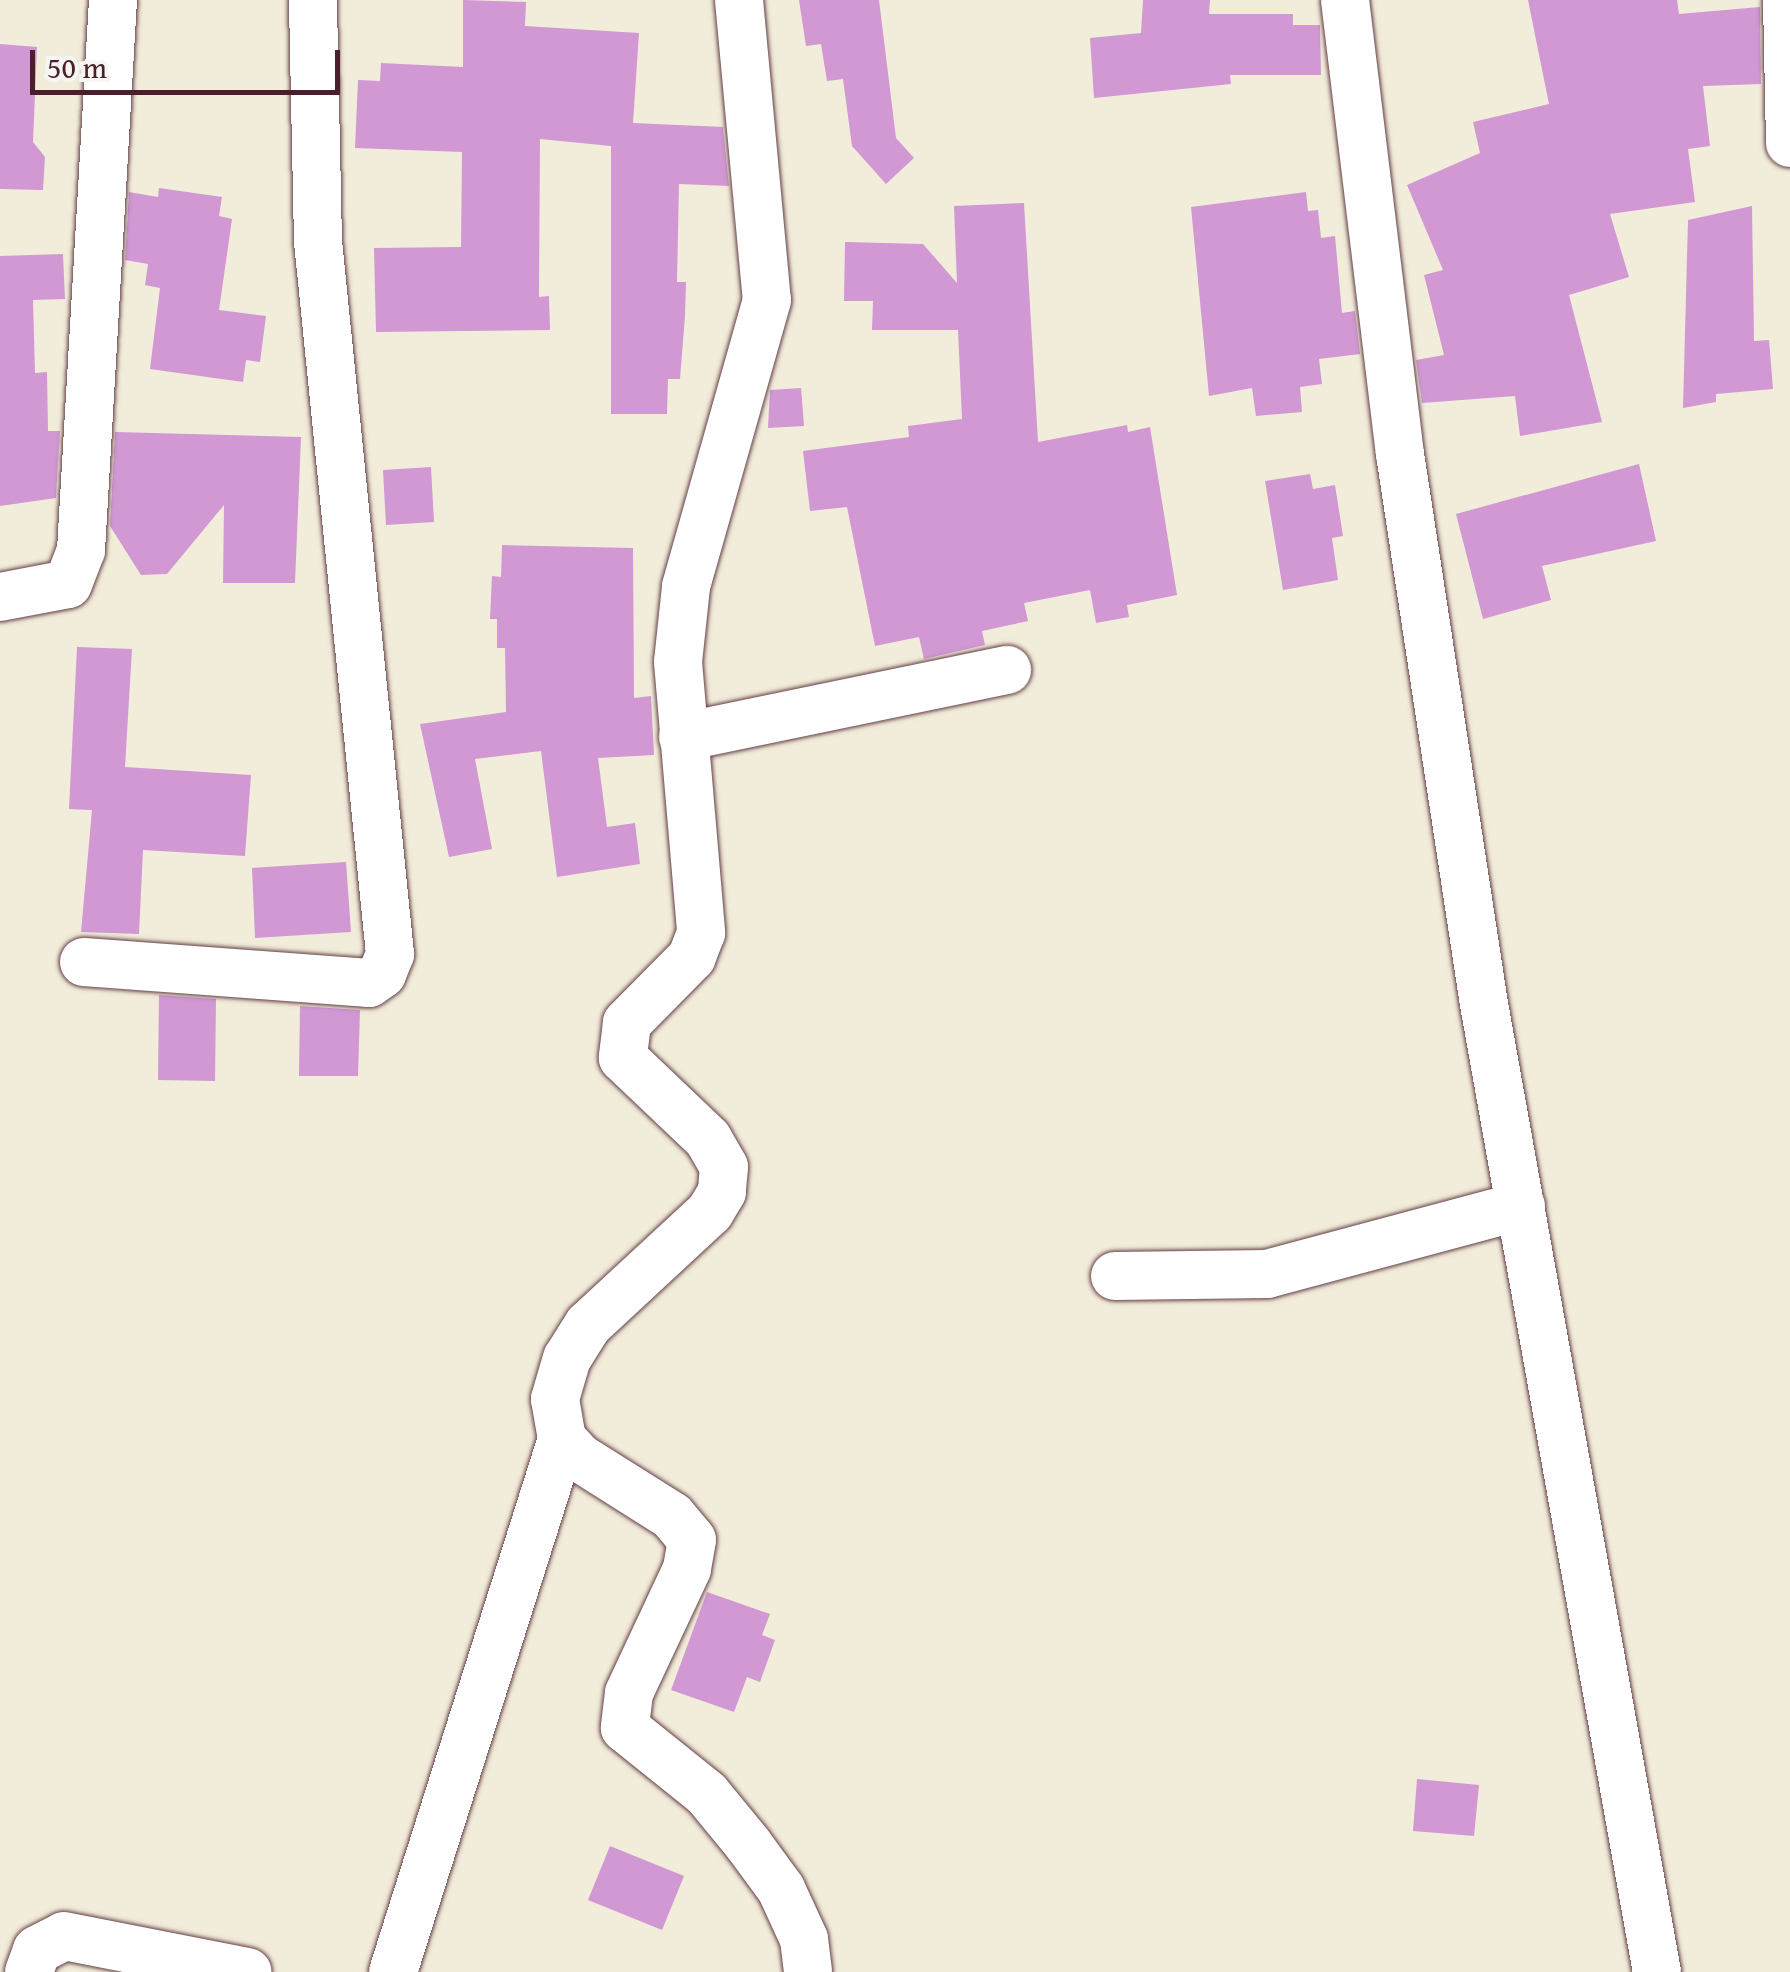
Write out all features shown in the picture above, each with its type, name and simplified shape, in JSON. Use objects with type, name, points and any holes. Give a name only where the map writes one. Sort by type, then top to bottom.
[{"type":"street","points":[[0,597],[68,584],[80,550],[112,0]]},
{"type":"street","points":[[84,962],[369,982],[382,974],[390,954],[318,242],[312,0]]},
{"type":"street","points":[[393,1972],[562,1439],[556,1399],[568,1358],[588,1325],[710,1212],[722,1192],[724,1167],[708,1139],[622,1058],[628,1024],[692,957],[701,933],[678,662],[686,587],[767,300],[739,0]]},
{"type":"street","points":[[1344,0],[1400,454],[1521,1206],[1657,1972]]},
{"type":"street","points":[[1787,0],[1790,143]]},
{"type":"street","points":[[683,736],[1007,670]]},
{"type":"street","points":[[1115,1276],[1267,1274],[1521,1206]]},
{"type":"street","points":[[562,1439],[590,1465],[672,1516],[692,1540],[688,1569],[629,1692],[626,1728],[707,1794],[748,1844],[781,1889],[804,1939],[808,1972]]},
{"type":"street","points":[[29,1972],[36,1950],[64,1936],[248,1972]]},
{"type":"building","points":[[463,0],[526,2],[525,26],[639,33],[633,123],[723,127],[729,186],[679,184],[677,282],[686,282],[685,316],[680,379],[668,379],[667,414],[611,414],[611,146],[540,139],[539,297],[549,296],[550,330],[376,332],[374,248],[461,247],[462,152],[355,148],[358,80],[380,81],[381,63],[463,67]]},
{"type":"building","points":[[799,0],[879,0],[896,138],[914,158],[886,184],[852,146],[843,79],[827,81],[821,44],[806,46]]},
{"type":"building","points":[[1143,0],[1210,0],[1209,14],[1293,14],[1293,25],[1320,25],[1321,75],[1230,75],[1231,84],[1094,98],[1090,38],[1141,33]]},
{"type":"building","points":[[1528,0],[1677,0],[1679,14],[1760,7],[1761,84],[1703,86],[1710,146],[1688,149],[1695,202],[1610,214],[1629,277],[1569,295],[1602,422],[1520,436],[1515,396],[1422,403],[1416,360],[1444,355],[1424,275],[1443,270],[1407,185],[1480,153],[1473,122],[1549,104]]},
{"type":"building","points":[[0,44],[37,47],[33,142],[45,157],[43,190],[0,189]]},
{"type":"building","points":[[159,188],[222,197],[219,216],[232,219],[219,310],[266,316],[260,362],[246,360],[243,382],[150,369],[160,288],[145,285],[148,264],[125,260],[129,192],[158,197]]},
{"type":"building","points":[[1306,192],[1308,211],[1318,210],[1321,238],[1335,236],[1342,313],[1355,311],[1360,354],[1319,359],[1322,384],[1300,387],[1302,412],[1256,416],[1252,388],[1209,396],[1191,207]]},
{"type":"building","points":[[1024,203],[1038,442],[1127,425],[1128,432],[1150,427],[1177,595],[1127,605],[1129,617],[1096,623],[1090,590],[1024,603],[1028,621],[982,631],[985,645],[924,659],[919,637],[875,646],[847,507],[810,511],[803,451],[909,437],[908,426],[962,419],[958,330],[872,330],[873,301],[844,301],[845,242],[923,244],[957,283],[954,206]]},
{"type":"building","points":[[1752,206],[1754,341],[1769,340],[1773,389],[1716,394],[1716,402],[1683,408],[1688,220]]},
{"type":"building","points":[[63,254],[65,299],[33,300],[35,373],[47,372],[48,431],[60,431],[56,498],[0,506],[0,256]]},
{"type":"building","points":[[801,388],[804,426],[768,428],[770,390]]},
{"type":"building","points":[[115,432],[301,437],[295,583],[223,583],[224,505],[167,574],[141,575],[110,526]]},
{"type":"building","points":[[1639,464],[1656,541],[1542,566],[1551,600],[1483,619],[1456,514]]},
{"type":"building","points":[[431,467],[434,522],[386,525],[383,470]]},
{"type":"building","points":[[1310,474],[1313,489],[1335,485],[1343,536],[1332,538],[1338,580],[1283,590],[1265,481]]},
{"type":"building","points":[[502,545],[633,548],[634,698],[651,696],[654,755],[598,758],[607,827],[635,823],[640,864],[557,877],[541,751],[475,759],[492,849],[449,857],[420,724],[506,712],[505,648],[497,648],[497,619],[490,619],[492,576],[501,577]]},
{"type":"building","points":[[77,647],[132,649],[125,767],[251,775],[245,856],[143,850],[139,934],[81,932],[92,810],[69,809]]},
{"type":"building","points":[[346,862],[351,932],[255,938],[252,868]]},
{"type":"building","points":[[159,995],[216,999],[215,1081],[158,1080]]},
{"type":"building","points":[[300,1006],[360,1010],[358,1076],[299,1076]]},
{"type":"building","points":[[707,1592],[770,1614],[762,1635],[775,1640],[760,1682],[747,1677],[734,1712],[671,1690]]},
{"type":"building","points":[[1417,1779],[1479,1785],[1474,1836],[1413,1831]]},
{"type":"building","points":[[610,1846],[684,1876],[662,1930],[588,1900]]}]
